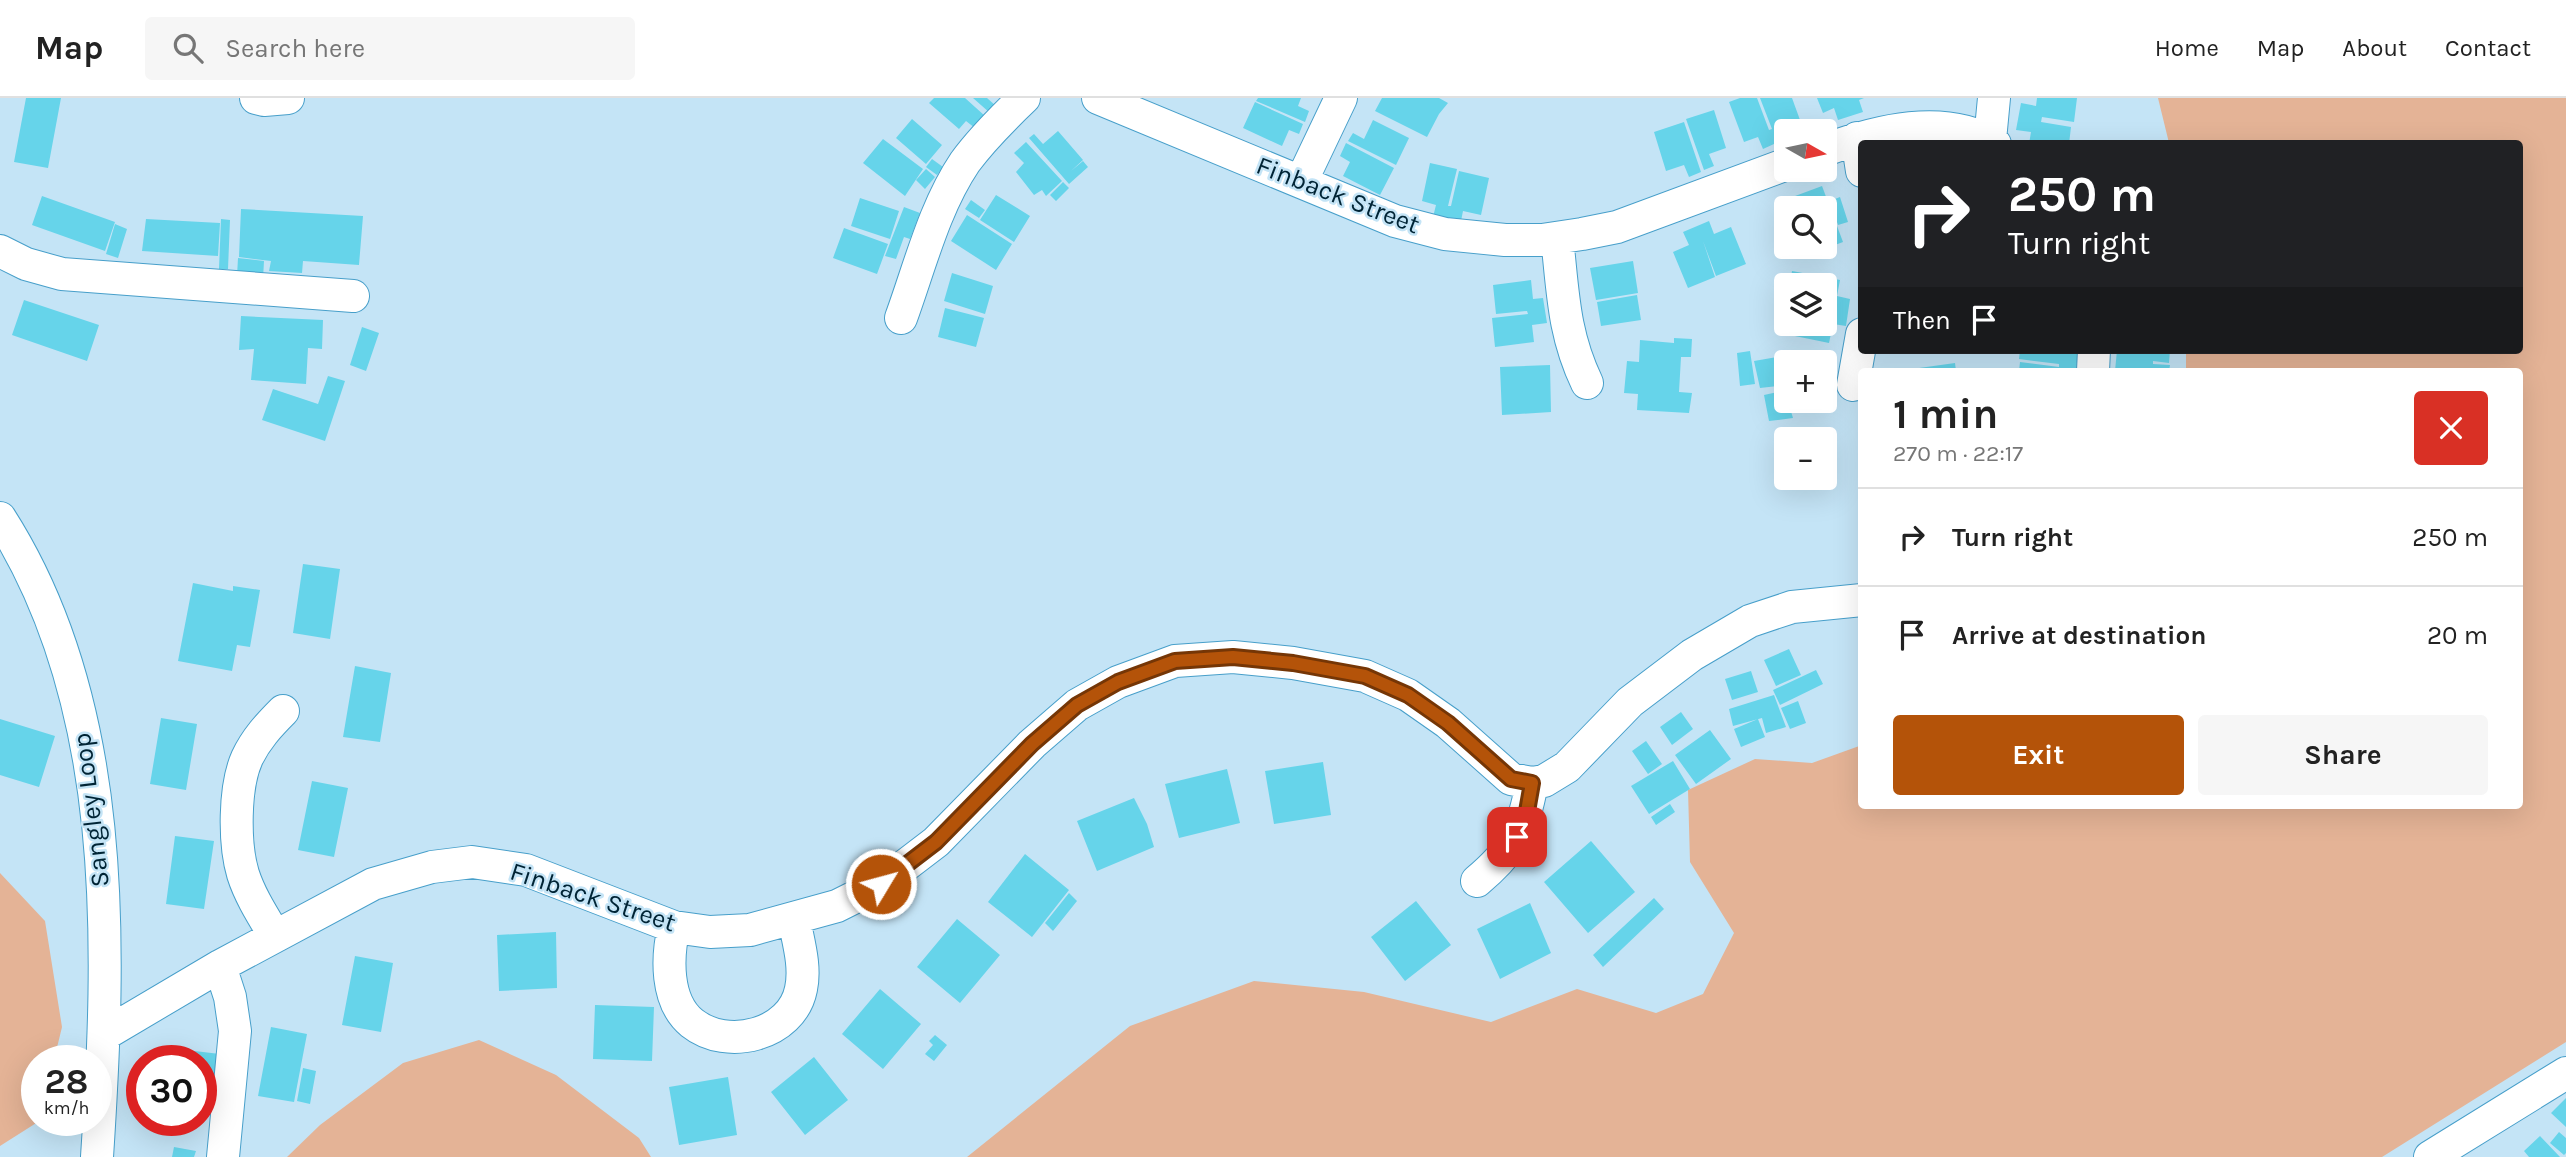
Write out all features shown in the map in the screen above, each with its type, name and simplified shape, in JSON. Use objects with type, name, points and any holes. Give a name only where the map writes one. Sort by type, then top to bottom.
[{"type":"street","points":[[256,98],[289,98]]},
{"type":"street","points":[[901,318],[943,201],[965,162],[1024,98]]},
{"type":"street","name":"Finback Street","points":[[1098,98],[1136,106],[1301,182],[1395,221],[1445,234],[1505,240],[1557,238],[1617,228],[1774,169]]},
{"type":"street","points":[[1301,182],[1341,98]]},
{"type":"street","points":[[1993,140],[1994,98]]},
{"type":"street","points":[[1838,145],[1906,127],[1952,129],[1987,140]]},
{"type":"street","points":[[1857,138],[1858,145]]},
{"type":"street","points":[[1557,238],[1567,332],[1574,357],[1587,383]]},
{"type":"street","points":[[0,251],[26,264],[62,274],[353,296]]},
{"type":"street","points":[[1853,385],[1858,354]]},
{"type":"street","name":"Sangley Loop","points":[[0,518],[34,576],[52,624],[90,757],[101,867],[105,1034],[97,1157]]},
{"type":"street","points":[[1477,881],[1495,866],[1517,837],[1526,817],[1532,783],[1544,781],[1567,767],[1630,702],[1692,655],[1750,621],[1792,607],[1858,600]]},
{"type":"street","name":"Finback Street","points":[[105,1034],[220,966],[373,884],[432,867],[472,862],[526,870],[674,927],[710,932],[750,930],[837,906],[881,884],[936,842],[1032,744],[1077,705],[1118,682],[1175,661],[1233,657],[1293,663],[1365,676],[1408,695],[1448,723],[1511,779],[1532,783]]},
{"type":"street","points":[[275,936],[254,901],[243,875],[236,841],[238,803],[247,759],[263,732],[283,711]]},
{"type":"street","points":[[674,927],[668,950],[671,981],[678,1006],[692,1023],[704,1029],[716,1034],[742,1037],[766,1030],[788,1017],[801,989],[801,960],[794,919]]},
{"type":"street","points":[[220,966],[230,997],[235,1031],[223,1157]]},
{"type":"street","points":[[2430,1157],[2566,1073]]},
{"type":"shaded area","points":[[2158,98],[2566,98],[2566,1042],[2382,1157],[967,1157],[1130,1026],[1254,981],[1364,992],[1491,1022],[1577,989],[1656,1013],[1703,994],[1734,933],[1690,862],[1688,790],[1755,759],[1812,763],[1858,746],[1858,809],[2523,809],[2523,368],[2186,368],[2186,354],[2523,354],[2523,140],[2168,140]]},
{"type":"shaded area","points":[[0,873],[45,921],[62,1027],[58,1045],[21,1045],[21,1133],[0,1146]]},
{"type":"shaded area","points":[[479,1040],[556,1075],[639,1138],[651,1157],[287,1157],[320,1125],[403,1063]]},
{"type":"building","points":[[26,98],[61,98],[48,168],[14,162]]},
{"type":"building","points":[[934,98],[965,98],[985,116],[975,128],[966,121],[959,129],[929,103]]},
{"type":"building","points":[[973,98],[987,98],[996,106],[990,113]]},
{"type":"building","points":[[1258,98],[1301,98],[1298,106],[1309,111],[1305,122],[1256,101]]},
{"type":"building","points":[[1382,98],[1439,98],[1448,103],[1427,137],[1375,111]]},
{"type":"building","points":[[1740,98],[1757,98],[1769,130],[1772,129],[1760,98],[1792,98],[1800,119],[1774,119],[1774,144],[1763,149],[1758,137],[1744,142],[1729,102]]},
{"type":"building","points":[[1817,98],[1864,98],[1859,100],[1863,112],[1838,120],[1834,108],[1823,113]]},
{"type":"building","points":[[2037,98],[2077,98],[2074,122],[2042,117],[2041,122],[2071,127],[2069,140],[2030,140],[2031,132],[2016,130],[2021,103],[2036,106]]},
{"type":"building","points":[[1255,102],[1303,124],[1299,134],[1289,130],[1282,146],[1243,128]]},
{"type":"building","points":[[1714,110],[1726,148],[1709,154],[1714,166],[1704,170],[1686,119]]},
{"type":"building","points":[[912,119],[942,145],[926,164],[896,138]]},
{"type":"building","points":[[1373,120],[1409,138],[1396,165],[1348,141],[1353,133],[1364,139]]},
{"type":"building","points":[[1684,122],[1701,172],[1689,177],[1684,165],[1666,171],[1654,132]]},
{"type":"building","points":[[1058,131],[1083,160],[1071,171],[1083,161],[1088,167],[1069,184],[1029,138],[1034,134],[1043,144]]},
{"type":"building","points":[[883,139],[923,169],[905,196],[863,163]]},
{"type":"building","points":[[1026,142],[1062,181],[1046,196],[1042,190],[1034,195],[1016,172],[1024,163],[1014,153]]},
{"type":"building","points":[[1346,143],[1394,168],[1380,195],[1343,176],[1350,162],[1340,156]]},
{"type":"building","points":[[932,159],[943,167],[937,175],[926,167]]},
{"type":"building","points":[[1430,163],[1457,169],[1448,206],[1451,206],[1459,171],[1489,178],[1481,215],[1463,211],[1460,226],[1432,221],[1436,205],[1422,201]]},
{"type":"building","points":[[926,169],[935,177],[925,189],[916,180]]},
{"type":"building","points":[[1063,182],[1069,188],[1056,201],[1050,195]]},
{"type":"building","points":[[1822,186],[1826,196],[1795,196]]},
{"type":"building","points":[[996,195],[1030,216],[1014,242],[980,220]]},
{"type":"building","points":[[42,196],[115,222],[105,251],[32,225]]},
{"type":"building","points":[[1840,197],[1848,222],[1838,225],[1837,222],[1837,198]]},
{"type":"building","points":[[860,198],[899,211],[890,239],[851,226]]},
{"type":"building","points":[[971,200],[985,210],[979,218],[965,209]]},
{"type":"building","points":[[904,207],[920,213],[910,239],[904,237],[896,259],[885,256]]},
{"type":"building","points":[[241,209],[363,216],[359,265],[303,261],[302,273],[269,271],[271,261],[239,257]]},
{"type":"building","points":[[967,215],[1012,244],[996,270],[951,241]]},
{"type":"building","points":[[146,219],[220,223],[218,256],[142,251]]},
{"type":"building","points":[[221,219],[230,220],[228,269],[219,269]]},
{"type":"building","points":[[1709,221],[1714,234],[1731,227],[1746,264],[1716,276],[1703,241],[1715,277],[1688,288],[1673,252],[1689,245],[1683,232]]},
{"type":"building","points":[[115,224],[127,229],[118,258],[106,254]]},
{"type":"building","points":[[1837,226],[1843,242],[1837,244]]},
{"type":"building","points":[[844,228],[888,244],[877,274],[833,258]]},
{"type":"building","points":[[238,258],[264,261],[263,279],[237,276]]},
{"type":"building","points":[[1633,261],[1638,293],[1596,300],[1590,268]]},
{"type":"building","points":[[952,273],[993,286],[985,314],[944,301]]},
{"type":"building","points":[[1531,280],[1533,299],[1543,298],[1547,323],[1532,325],[1534,342],[1495,347],[1492,318],[1528,314],[1527,311],[1496,314],[1493,285]]},
{"type":"building","points":[[1637,295],[1641,320],[1601,326],[1597,302]]},
{"type":"building","points":[[1837,296],[1850,299],[1846,326],[1837,325]]},
{"type":"building","points":[[24,300],[99,325],[87,361],[12,335]]},
{"type":"building","points":[[945,308],[984,318],[976,347],[938,337]]},
{"type":"building","points":[[241,316],[323,320],[322,349],[308,348],[306,384],[251,380],[254,349],[239,350]]},
{"type":"building","points":[[362,327],[379,333],[366,371],[350,365]]},
{"type":"building","points":[[1795,336],[1830,336],[1829,343]]},
{"type":"building","points":[[1674,338],[1692,339],[1691,357],[1681,357],[1679,392],[1692,393],[1689,413],[1637,410],[1638,394],[1624,393],[1627,361],[1639,362],[1640,340],[1674,343]]},
{"type":"building","points":[[1750,351],[1755,384],[1740,386],[1737,353]]},
{"type":"building","points":[[2020,354],[2078,354],[2076,368],[2019,368],[2020,362],[2059,367],[2059,364],[2019,359]]},
{"type":"building","points":[[2117,354],[2170,354],[2169,363],[2153,361],[2153,364],[2170,365],[2170,368],[2115,368]]},
{"type":"building","points":[[1774,357],[1774,386],[1760,388],[1754,361]]},
{"type":"building","points":[[1955,363],[1956,368],[1919,368]]},
{"type":"building","points":[[1550,365],[1551,412],[1502,415],[1500,367]]},
{"type":"building","points":[[328,376],[345,381],[325,441],[262,420],[273,389],[318,404]]},
{"type":"building","points":[[1774,393],[1774,413],[1792,413],[1793,418],[1769,421],[1764,395]]},
{"type":"building","points":[[303,564],[340,569],[330,639],[293,633]]},
{"type":"building","points":[[193,583],[233,591],[233,586],[260,590],[250,647],[237,645],[232,671],[178,661]]},
{"type":"building","points":[[1789,649],[1801,675],[1776,686],[1764,660]]},
{"type":"building","points":[[355,666],[391,673],[380,742],[343,737]]},
{"type":"building","points":[[1816,670],[1823,684],[1780,705],[1773,690]]},
{"type":"building","points":[[1751,671],[1758,692],[1732,700],[1725,679]]},
{"type":"building","points":[[1774,695],[1786,727],[1766,733],[1762,718],[1733,726],[1729,709]]},
{"type":"building","points":[[1798,701],[1806,723],[1790,729],[1781,708]]},
{"type":"building","points":[[1681,712],[1693,729],[1672,745],[1660,727]]},
{"type":"building","points":[[161,718],[197,724],[186,790],[150,784]]},
{"type":"building","points":[[0,719],[55,736],[39,787],[0,775]]},
{"type":"building","points":[[1758,719],[1765,737],[1741,747],[1734,729]]},
{"type":"building","points":[[1710,730],[1731,759],[1696,784],[1675,755]]},
{"type":"building","points":[[1646,741],[1662,764],[1648,774],[1632,751]]},
{"type":"building","points":[[1673,761],[1690,789],[1649,814],[1631,786]]},
{"type":"building","points":[[1323,762],[1331,815],[1274,824],[1265,771]]},
{"type":"building","points":[[1227,769],[1240,823],[1179,838],[1165,784]]},
{"type":"building","points":[[312,781],[348,788],[334,857],[298,850]]},
{"type":"building","points":[[1134,798],[1147,824],[1154,847],[1097,871],[1077,821]]},
{"type":"building","points":[[1670,804],[1675,812],[1656,825],[1651,817]]},
{"type":"building","points":[[175,836],[214,841],[204,909],[166,904]]},
{"type":"building","points":[[1591,841],[1635,892],[1588,933],[1544,882]]},
{"type":"building","points":[[1025,854],[1069,890],[1032,937],[988,902]]},
{"type":"building","points":[[1069,893],[1077,901],[1053,931],[1045,923]]},
{"type":"building","points":[[1654,898],[1664,909],[1603,967],[1593,955]]},
{"type":"building","points":[[1416,901],[1451,945],[1405,981],[1371,937]]},
{"type":"building","points":[[1530,903],[1551,953],[1500,979],[1477,929]]},
{"type":"building","points":[[957,919],[1000,955],[960,1003],[917,967]]},
{"type":"building","points":[[556,932],[557,988],[499,991],[497,935]]},
{"type":"building","points":[[355,956],[393,963],[381,1032],[342,1025]]},
{"type":"building","points":[[880,989],[921,1024],[883,1069],[842,1034]]},
{"type":"building","points":[[595,1005],[654,1007],[652,1061],[593,1059]]},
{"type":"building","points":[[271,1027],[307,1034],[294,1102],[258,1096]]},
{"type":"building","points":[[935,1035],[947,1045],[934,1061],[925,1054],[933,1045],[929,1041]]},
{"type":"building","points":[[217,1054],[220,1054],[217,1082]]},
{"type":"building","points":[[814,1057],[848,1100],[805,1135],[771,1092]]},
{"type":"building","points":[[303,1068],[316,1071],[310,1104],[297,1101]]},
{"type":"building","points":[[728,1077],[737,1135],[679,1145],[669,1087]]},
{"type":"building","points":[[2566,1098],[2566,1127],[2551,1113]]},
{"type":"building","points":[[2559,1132],[2566,1138],[2564,1155],[2550,1143]]},
{"type":"building","points":[[2540,1136],[2560,1157],[2529,1157],[2524,1151]]},
{"type":"building","points":[[174,1147],[196,1151],[194,1157],[172,1157]]},
{"type":"route","points":[[881,884],[936,842],[1032,744],[1077,705],[1118,682],[1175,661],[1233,657],[1293,663],[1365,676],[1408,695],[1448,723],[1511,779],[1532,783],[1526,817],[1517,837]]}]
